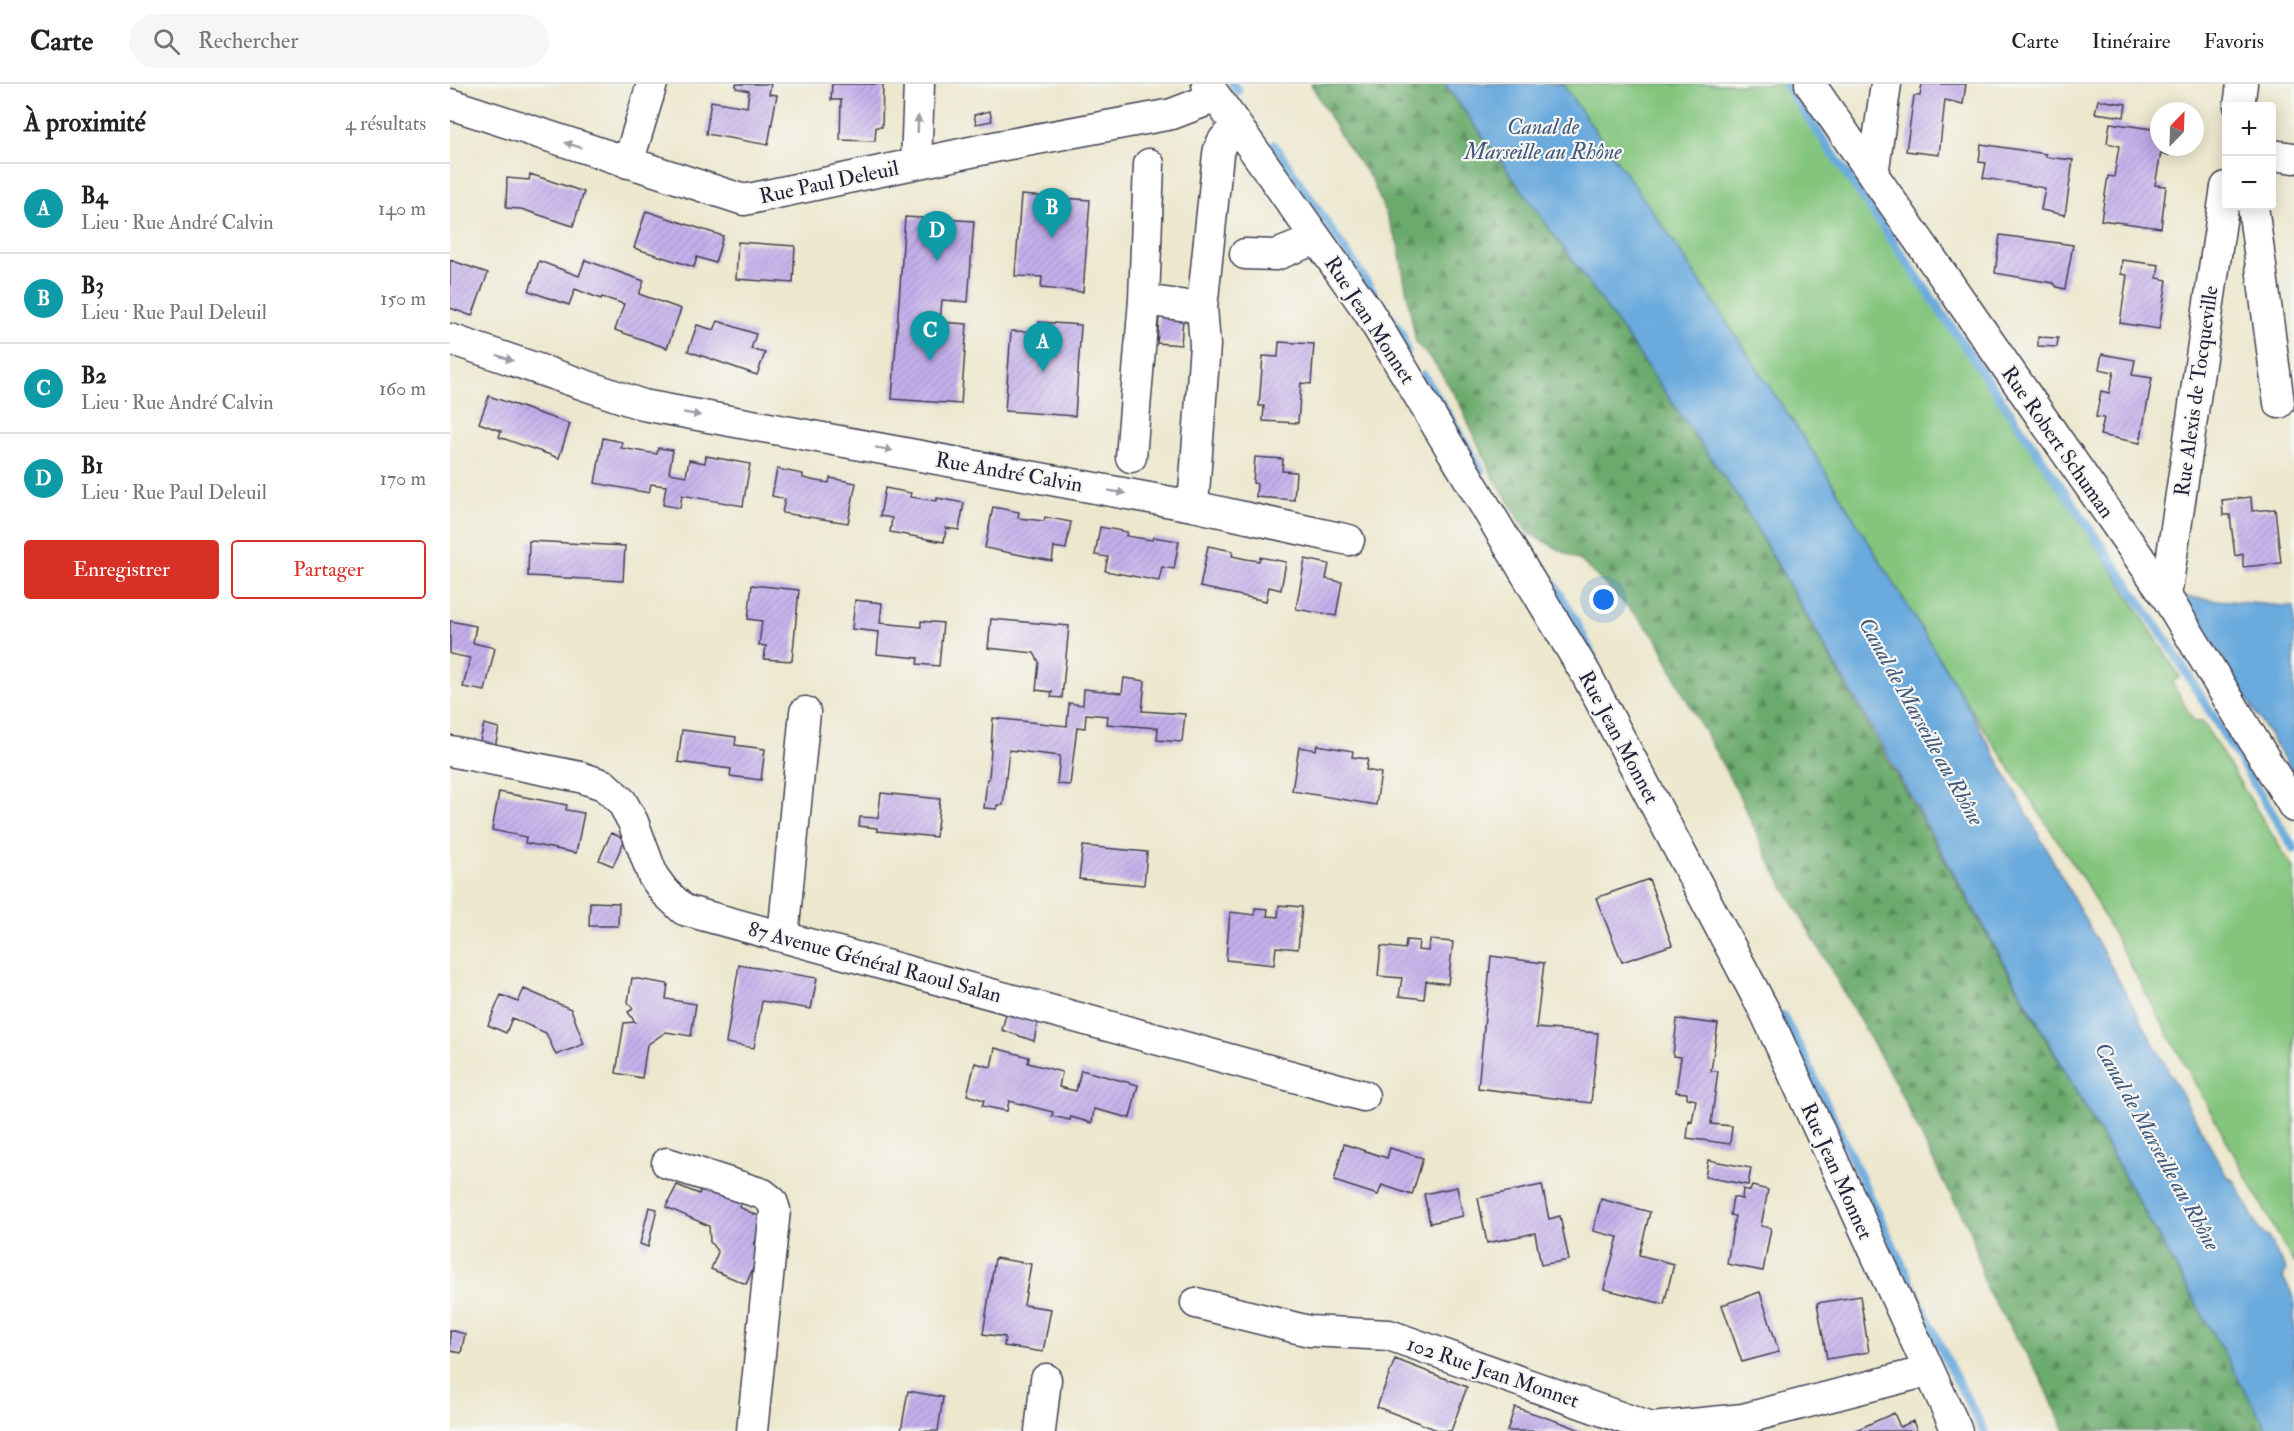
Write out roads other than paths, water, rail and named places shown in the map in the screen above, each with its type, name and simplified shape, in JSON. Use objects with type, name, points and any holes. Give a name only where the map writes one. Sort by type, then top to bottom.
[{"type":"street","points":[[628,163],[652,84]]},
{"type":"street","points":[[916,163],[919,84]]},
{"type":"street","name":"Rue Robert Schuman","points":[[1810,84],[2166,596],[2294,807]]},
{"type":"street","points":[[1874,176],[1886,84]]},
{"type":"street","points":[[2240,102],[2242,84]]},
{"type":"street","name":"Rue Paul Deleuil","points":[[450,104],[744,200],[999,146],[1172,114],[1203,102],[1210,89]]},
{"type":"street","name":"Rue Jean Monnet","points":[[1210,89],[1368,311],[1586,674],[1766,1014],[1957,1431]]},
{"type":"street","points":[[1193,506],[1205,345],[1202,308],[1219,146],[1237,127]]},
{"type":"street","points":[[2276,156],[2294,158]]},
{"type":"street","points":[[1131,457],[1144,300],[1149,165]]},
{"type":"street","name":"Rue Alexis de Tocqueville","points":[[2166,596],[2223,210]]},
{"type":"street","points":[[2254,210],[2279,403]]},
{"type":"street","points":[[1245,254],[1276,255],[1316,239]]},
{"type":"street","points":[[1144,300],[1202,308]]},
{"type":"street","name":"Rue André Calvin","points":[[450,339],[643,405],[1193,506],[1349,540]]},
{"type":"street","points":[[783,936],[805,712]]},
{"type":"street","name":"87 Avenue Général Raoul Salan","points":[[450,751],[580,777],[604,785],[622,802],[633,822],[653,876],[664,891],[684,910],[1364,1096]]},
{"type":"street","points":[[667,1163],[763,1194],[772,1201],[776,1210],[752,1431]]},
{"type":"street","name":"102 Rue Jean Monnet","points":[[1196,1303],[1309,1331],[1389,1335],[1651,1428],[1743,1419],[1928,1371]]},
{"type":"street","points":[[1040,1431],[1046,1379]]},
{"type":"water","name":"Canal de Marseille au Rhône","points":[[1445,84],[1562,84],[1665,229],[1820,463],[1961,694],[2226,1175],[2235,1182],[2260,1231],[2268,1237],[2286,1270],[2283,1278],[2294,1298],[2294,1431],[2268,1431],[1875,733],[1742,503],[1592,287]]},
{"type":"water","points":[[2184,597],[2294,607],[2294,775]]},
{"type":"waterway","points":[[1233,84],[1238,91]]},
{"type":"waterway","points":[[1785,84],[2170,646],[2294,849]]},
{"type":"waterway","points":[[1274,145],[1373,292]]},
{"type":"waterway","points":[[1381,304],[1402,334],[1407,352]]},
{"type":"waterway","points":[[1423,375],[1481,471]]},
{"type":"waterway","points":[[1522,543],[1562,599],[1594,661]]},
{"type":"waterway","points":[[1782,1015],[1800,1048],[1952,1371],[1984,1431]]},
{"type":"place","name":"B3","points":[[1052,238]]},
{"type":"place","name":"B1","points":[[937,261]]},
{"type":"place","name":"B2","points":[[930,361]]},
{"type":"place","name":"B4","points":[[1043,372]]}]
